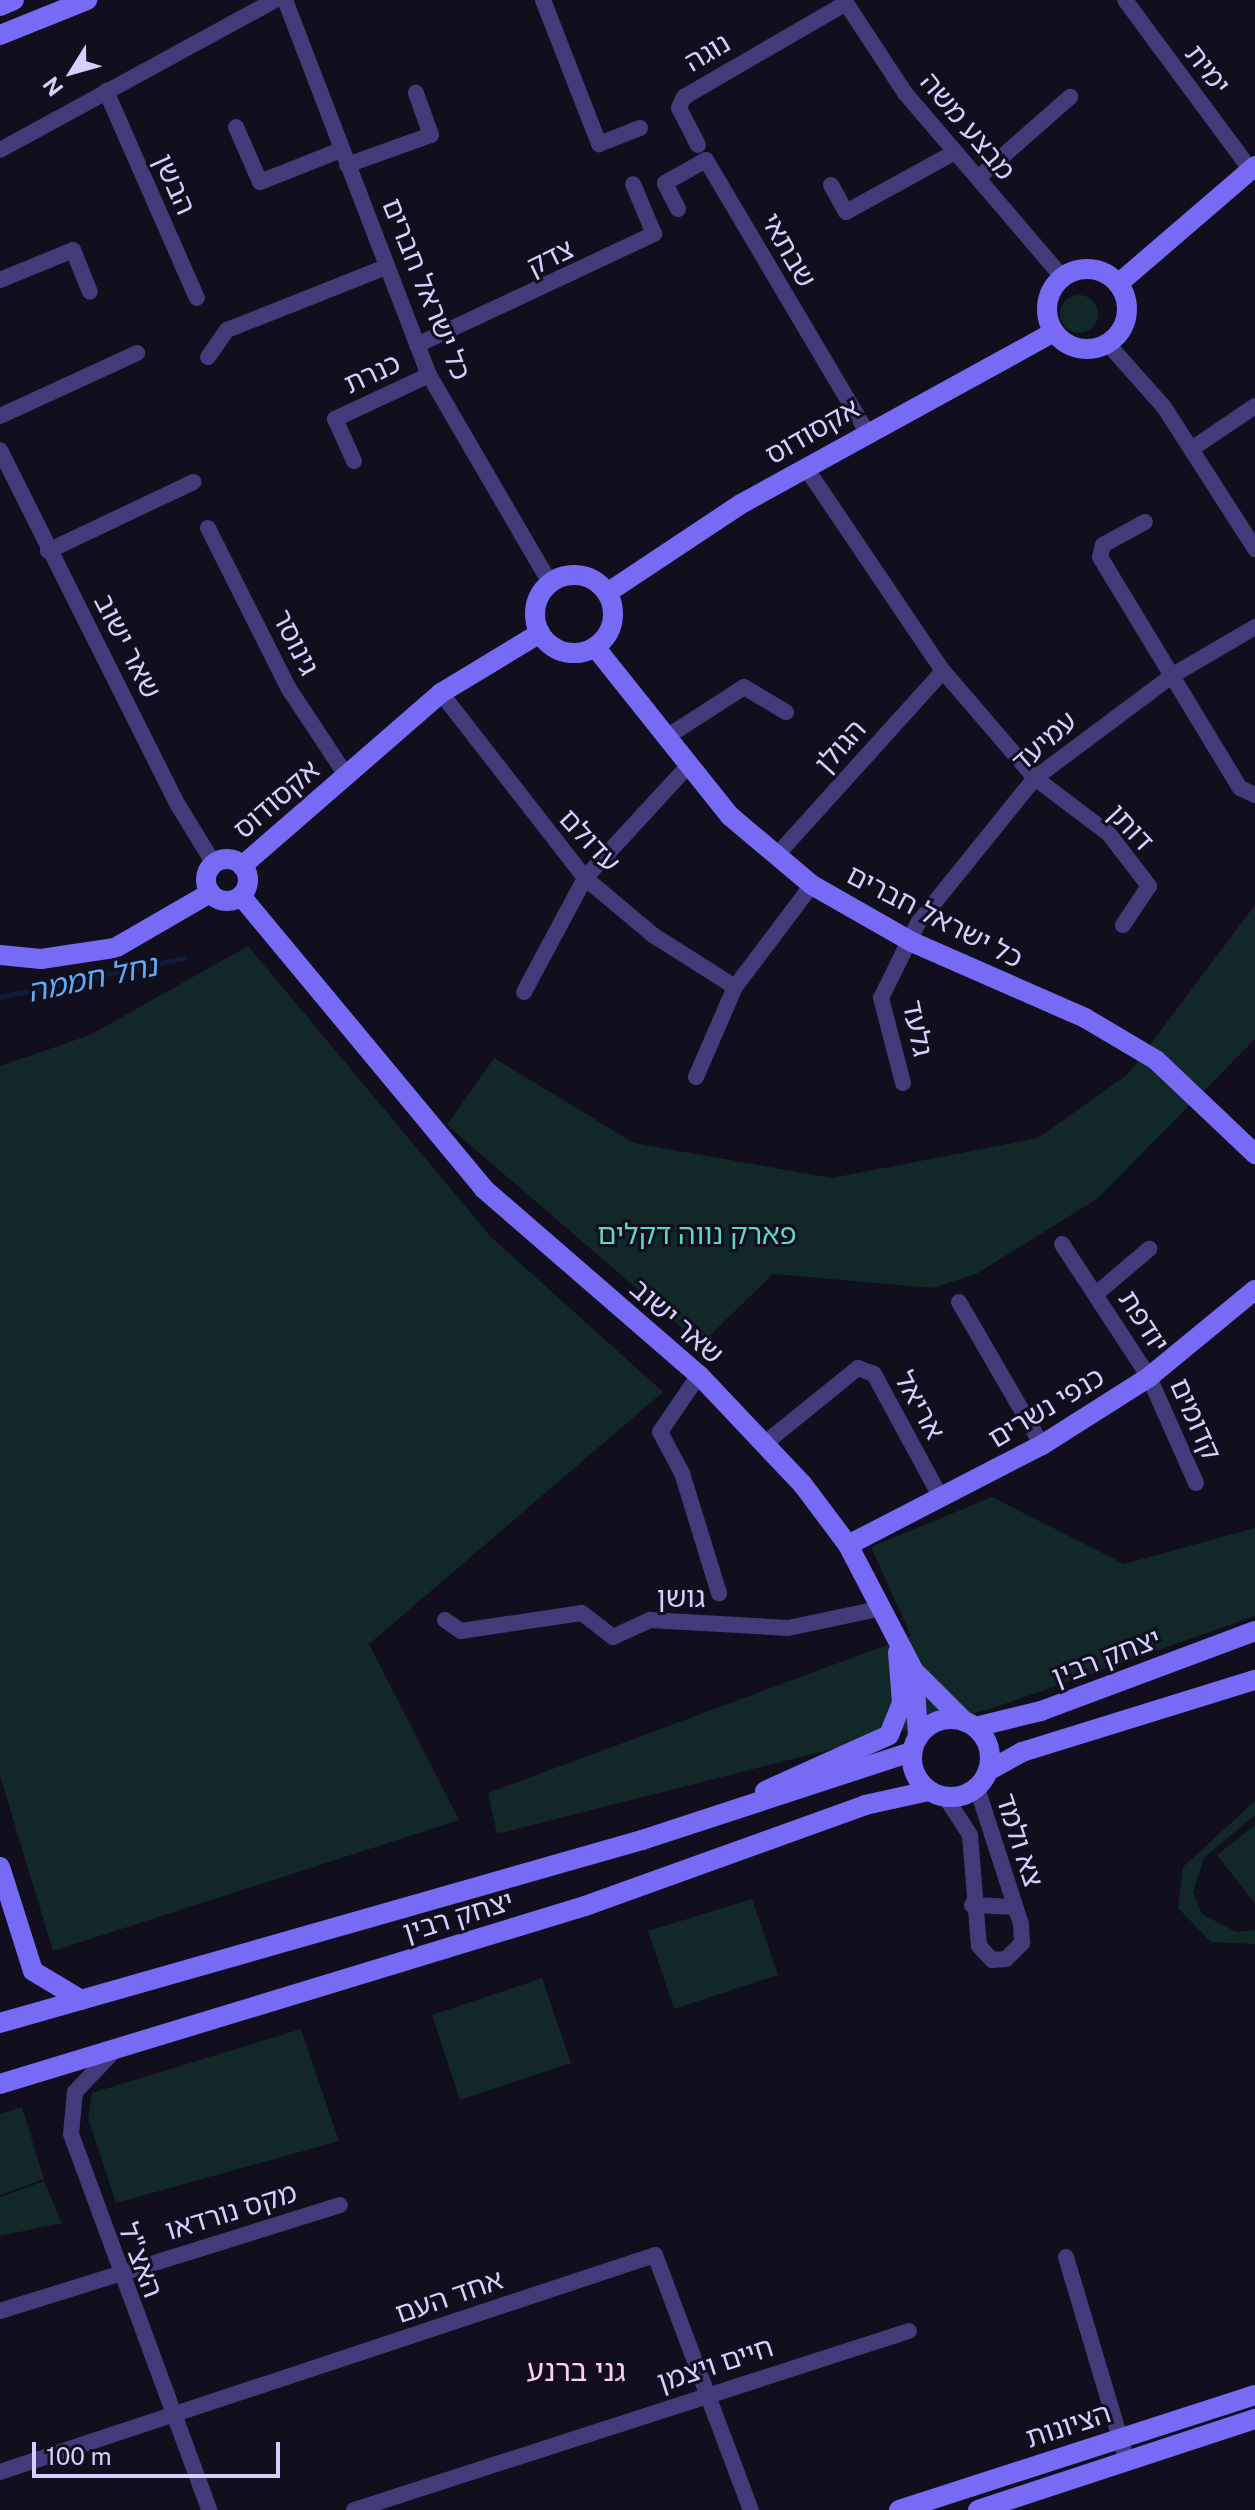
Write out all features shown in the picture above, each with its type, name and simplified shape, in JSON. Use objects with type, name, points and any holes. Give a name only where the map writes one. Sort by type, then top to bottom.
[{"type":"street","points":[[0,6],[14,0]]},
{"type":"street","points":[[0,35],[87,0]]},
{"type":"street","points":[[0,150],[275,0]]},
{"type":"street","name":"כל ישראל חברים","points":[[285,0],[429,375],[550,583]]},
{"type":"street","points":[[543,0],[599,144],[640,128]]},
{"type":"street","name":"ימית","points":[[1125,0],[1253,168]]},
{"type":"street","name":"נוגה","points":[[698,145],[679,108],[684,97],[845,2]]},
{"type":"street","name":"מבצע משה","points":[[845,2],[905,93],[1062,277]]},
{"type":"street","name":"הבשן","points":[[106,91],[197,298]]},
{"type":"street","points":[[236,127],[260,182],[431,135],[416,93]]},
{"type":"street","points":[[978,178],[1070,97]]},
{"type":"street","points":[[831,185],[846,212],[955,152]]},
{"type":"street","name":"שבתאי","points":[[678,209],[665,183],[706,160],[867,432]]},
{"type":"street","points":[[1118,284],[1253,168]]},
{"type":"street","name":"צדק","points":[[417,345],[654,234],[633,184]]},
{"type":"street","points":[[0,280],[73,250],[90,292]]},
{"type":"street","points":[[208,357],[227,330],[386,267]]},
{"type":"street","points":[[1091,270],[1118,284],[1126,316],[1107,343],[1073,347],[1054,332],[1047,309],[1062,277],[1091,270]]},
{"type":"street","name":"אקסודוס","points":[[607,593],[867,432],[1054,332]]},
{"type":"street","points":[[1107,343],[1193,448],[1255,549]]},
{"type":"street","points":[[0,416],[137,353]]},
{"type":"street","name":"כנרת","points":[[354,461],[335,419],[429,375]]},
{"type":"street","points":[[1193,448],[1255,406]]},
{"type":"street","name":"שאר ישוב","points":[[0,450],[48,551],[214,864]]},
{"type":"street","points":[[806,468],[943,671],[1035,778]]},
{"type":"street","points":[[48,551],[193,482]]},
{"type":"street","points":[[1145,522],[1103,545],[1100,557],[1240,788],[1255,795]]},
{"type":"street","name":"גינוסר","points":[[208,528],[289,689],[346,775]]},
{"type":"street","points":[[587,577],[607,593],[612,622],[595,647],[558,650],[540,633],[535,611],[550,583],[587,577]]},
{"type":"street","name":"עמיעד","points":[[912,942],[918,923],[1035,778],[1173,675],[1255,627]]},
{"type":"street","name":"אקסודוס","points":[[242,866],[441,693],[540,633]]},
{"type":"street","name":"כל ישראל חברים","points":[[595,647],[687,767],[776,856],[812,885],[912,942],[1085,1018],[1156,1060],[1255,1154]]},
{"type":"street","name":"הגולן","points":[[776,856],[943,671]]},
{"type":"street","points":[[665,738],[744,687],[786,712]]},
{"type":"street","name":"עדולם","points":[[441,693],[585,878],[653,935],[735,987]]},
{"type":"street","points":[[524,992],[585,878],[687,767]]},
{"type":"street","name":"דותן","points":[[1035,778],[1109,834],[1149,886],[1123,925]]},
{"type":"street","points":[[214,864],[242,866],[248,883],[241,896],[222,901],[210,893],[206,881],[214,864]]},
{"type":"street","points":[[696,1077],[735,987],[812,885]]},
{"type":"street","points":[[0,955],[41,959],[115,948],[210,893]]},
{"type":"street","name":"שאר ישוב","points":[[241,896],[484,1189],[699,1375],[764,1444],[848,1545],[914,1671],[970,1725]]},
{"type":"street","name":"גלעד","points":[[903,1083],[881,998],[912,942]]},
{"type":"street","name":"יודפת","points":[[1062,1244],[1149,1377]]},
{"type":"street","name":"יודפת","points":[[1096,1294],[1149,1249]]},
{"type":"street","name":"כנפי נשרים","points":[[848,1545],[1042,1445],[1149,1377],[1255,1290]]},
{"type":"street","points":[[959,1302],[1042,1445]]},
{"type":"street","name":"אריאל","points":[[764,1444],[858,1368],[874,1374],[941,1498]]},
{"type":"street","name":"גושן","points":[[699,1375],[660,1432],[682,1473],[719,1593]]},
{"type":"street","name":"קדומים","points":[[1149,1377],[1196,1483]]},
{"type":"street","name":"גושן","points":[[445,1620],[461,1631],[582,1613],[613,1637],[650,1620],[788,1628],[883,1608]]},
{"type":"street","name":"יצחק רבין","points":[[970,1725],[1041,1711],[1255,1631]]},
{"type":"street","points":[[738,1810],[889,1735],[902,1703],[895,1632]]},
{"type":"street","name":"שאר ישוב","points":[[914,1671],[915,1744]]},
{"type":"street","points":[[982,1779],[990,1752],[970,1725],[934,1723],[915,1744],[913,1770],[937,1794],[982,1779],[1022,1752],[1255,1680]]},
{"type":"street","name":"יצחק רבין","points":[[0,2023],[738,1810],[915,1744]]},
{"type":"street","name":"צא ולמד","points":[[937,1794],[970,1835],[972,1905],[979,1946],[999,1961],[1022,1943],[982,1779]]},
{"type":"street","name":"יצחק רבין","points":[[0,2084],[585,1906],[865,1805],[937,1794]]},
{"type":"street","points":[[0,1867],[33,1971],[81,2000]]},
{"type":"street","name":"צא ולמד","points":[[972,1905],[1015,1907]]},
{"type":"street","name":"האצ\"ל","points":[[127,2045],[84,2079],[69,2109],[80,2172],[209,2510]]},
{"type":"street","name":"מקס נורדאו","points":[[0,2311],[340,2205]]},
{"type":"street","name":"אחד העם","points":[[0,2472],[655,2255],[751,2510]]},
{"type":"street","points":[[1066,2257],[1127,2461]]},
{"type":"street","name":"חיים ויצמן","points":[[354,2510],[708,2393],[909,2331]]},
{"type":"street","name":"הציונות","points":[[899,2510],[1255,2395]]},
{"type":"street","name":"הציונות","points":[[978,2510],[1255,2419]]},
{"type":"green space","points":[[1079,295],[1092,301],[1098,314],[1092,327],[1079,333],[1066,327],[1060,314],[1066,301]]},
{"type":"green space","name":"פארק נווה דקלים","points":[[1255,905],[1255,1039],[1097,1199],[976,1274],[932,1288],[773,1274],[701,1344],[447,1125],[494,1058],[634,1143],[832,1178],[1038,1138],[1128,1074]]},
{"type":"green space","points":[[248,946],[491,1237],[663,1392],[369,1644],[459,1820],[53,1951],[0,1776],[0,1066],[90,1035]]},
{"type":"green space","points":[[992,1497],[1124,1564],[1255,1528],[1255,1616],[990,1709],[497,1834],[488,1793],[911,1636],[871,1547]]},
{"type":"green space","points":[[1255,1801],[1255,1815],[1204,1858],[1193,1892],[1202,1914],[1236,1932],[1255,1930],[1255,1944],[1211,1942],[1178,1908],[1183,1867]]},
{"type":"green space","points":[[1255,1825],[1255,1904],[1217,1855]]},
{"type":"green space","points":[[752,1899],[778,1975],[674,2009],[648,1931]]},
{"type":"green space","points":[[542,1978],[571,2063],[460,2100],[432,2015]]},
{"type":"green space","points":[[301,2029],[339,2141],[116,2203],[88,2118],[92,2093]]},
{"type":"green space","points":[[22,2107],[44,2179],[0,2195],[0,2114]]},
{"type":"green space","points":[[44,2181],[62,2223],[0,2236],[0,2197]]},
{"type":"waterway","name":"נחל חממה","points":[[0,997],[184,958]]},
{"type":"district","name":"גני ברנע","points":[[576,2370]]}]
